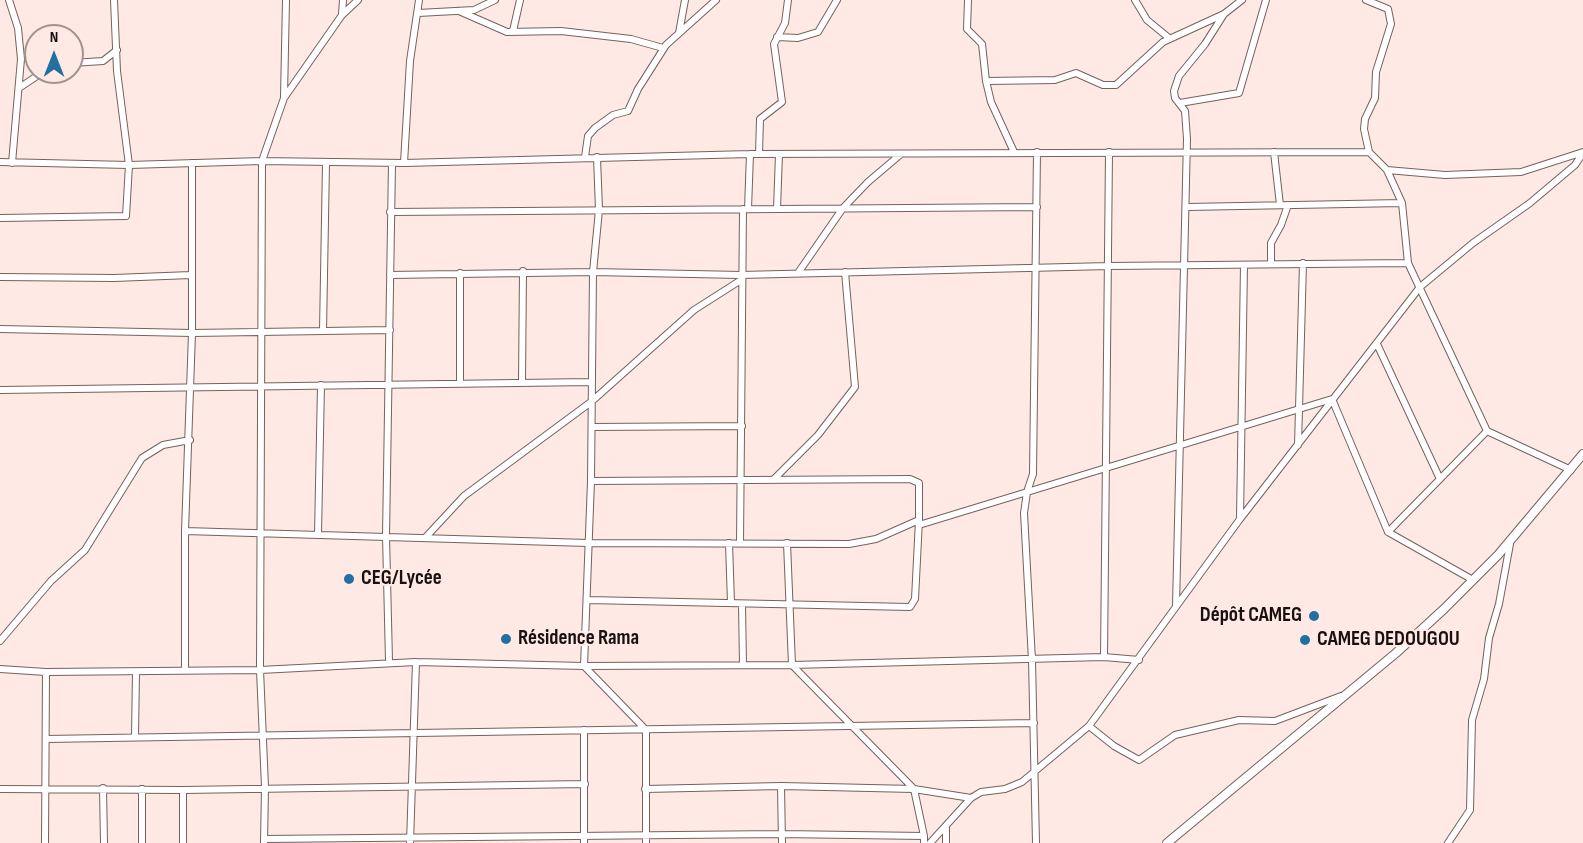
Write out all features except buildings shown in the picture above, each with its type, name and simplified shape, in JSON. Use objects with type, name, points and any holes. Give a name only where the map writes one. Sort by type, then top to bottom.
[{"type":"main road","points":[[1167,843],[1396,653],[1473,580],[1583,454]]},
{"type":"street","points":[[9,0],[18,28],[21,59],[12,163]]},
{"type":"street","points":[[0,218],[126,216],[129,165],[114,0]]},
{"type":"street","points":[[284,98],[286,0]]},
{"type":"street","points":[[342,15],[343,0]]},
{"type":"street","points":[[358,0],[342,15],[284,98],[262,162],[260,670],[265,787],[264,841],[646,840],[781,834],[924,840],[914,789],[792,665],[787,543]]},
{"type":"street","points":[[404,163],[410,61],[419,0]]},
{"type":"street","points":[[418,13],[474,10],[495,0]]},
{"type":"street","points":[[513,31],[520,0]]},
{"type":"street","points":[[678,33],[685,0]]},
{"type":"street","points":[[585,157],[588,136],[613,115],[628,111],[663,48],[716,0]]},
{"type":"street","points":[[759,154],[760,119],[782,102],[774,44],[785,23],[788,0]]},
{"type":"street","points":[[777,37],[798,38],[818,32],[837,0]]},
{"type":"street","points":[[968,0],[965,25],[982,44],[986,81],[998,120],[1014,153]]},
{"type":"street","points":[[1135,0],[1147,20],[1170,38]]},
{"type":"street","points":[[986,81],[1055,80],[1076,73],[1103,85],[1116,85],[1145,57],[1170,38],[1224,14],[1242,0]]},
{"type":"street","points":[[1180,103],[1239,93],[1266,0]]},
{"type":"street","points":[[1366,0],[1388,9],[1391,24],[1376,72],[1375,98],[1365,119],[1364,129],[1369,152],[1387,170],[1402,203],[1408,263],[1487,431],[1571,470]]},
{"type":"street","points":[[459,11],[493,28],[513,31],[561,31],[631,39],[663,48]]},
{"type":"street","points":[[1176,606],[1186,266],[1187,120],[1174,95],[1176,81],[1206,44],[1224,14]]},
{"type":"street","points":[[84,62],[103,61],[117,50]]},
{"type":"street","points":[[19,88],[25,84]]},
{"type":"street","points":[[1036,843],[1032,660],[1024,513],[1033,474],[1037,152]]},
{"type":"street","points":[[1274,152],[1280,205]]},
{"type":"street","points":[[0,162],[129,165],[262,162],[404,163],[750,154],[1369,152]]},
{"type":"street","points":[[798,273],[843,208],[868,182],[902,153]]},
{"type":"street","points":[[1104,657],[1109,153]]},
{"type":"street","points":[[1387,170],[1445,175],[1521,172],[1583,153]]},
{"type":"street","points":[[930,843],[946,829],[971,798],[981,792],[1011,787],[1034,773],[1089,726],[1240,519],[1420,287],[1473,243],[1530,203],[1575,165],[1583,153]]},
{"type":"street","points":[[740,543],[741,278],[750,154]]},
{"type":"street","points":[[777,209],[779,154]]},
{"type":"street","points":[[597,157],[599,210],[593,272],[591,481],[584,666],[646,730],[646,840]]},
{"type":"street","points":[[185,670],[185,531],[192,333],[192,163]]},
{"type":"street","points":[[323,331],[326,163]]},
{"type":"street","points":[[389,662],[386,536],[392,163]]},
{"type":"street","points":[[1187,207],[1402,203]]},
{"type":"street","points":[[1271,264],[1271,243],[1288,205]]},
{"type":"street","points":[[390,212],[1037,207]]},
{"type":"street","points":[[1298,446],[1303,263]]},
{"type":"street","points":[[390,275],[523,271],[741,278],[798,273],[1109,266],[1408,263]]},
{"type":"street","points":[[1240,519],[1244,265]]},
{"type":"street","points":[[522,382],[523,271]]},
{"type":"street","points":[[773,480],[818,435],[855,387],[845,272]]},
{"type":"street","points":[[460,273],[460,383]]},
{"type":"street","points":[[0,277],[114,278],[192,275]]},
{"type":"street","points":[[425,538],[464,496],[591,402],[694,310],[741,278]]},
{"type":"street","points":[[0,328],[192,333],[390,330]]},
{"type":"street","points":[[1377,344],[1440,479]]},
{"type":"street","points":[[0,390],[591,382]]},
{"type":"street","points":[[318,534],[321,385]]},
{"type":"street","points":[[185,531],[588,543],[849,544],[876,539],[919,522],[1027,492],[1332,399]]},
{"type":"street","points":[[1332,399],[1388,532],[1473,580]]},
{"type":"street","points":[[592,428],[742,426]]},
{"type":"street","points":[[1388,532],[1487,431]]},
{"type":"street","points":[[0,641],[51,582],[85,550],[142,458],[163,445],[190,440]]},
{"type":"street","points":[[588,600],[910,607],[915,599],[919,522],[919,483],[914,480],[591,481]]},
{"type":"street","points":[[1448,843],[1470,810],[1472,720],[1484,679],[1489,638],[1499,604],[1509,545],[1560,483]]},
{"type":"street","points":[[729,543],[731,603]]},
{"type":"street","points":[[742,604],[743,665]]},
{"type":"street","points":[[0,669],[46,672],[136,672],[260,670],[389,662],[584,666],[792,665],[1104,657],[1139,660]]},
{"type":"street","points":[[410,841],[416,662]]},
{"type":"street","points":[[45,843],[46,672]]},
{"type":"street","points":[[135,737],[136,672]]},
{"type":"street","points":[[1089,726],[1114,746],[1139,760],[1175,735],[1239,720],[1275,721],[1343,695]]},
{"type":"street","points":[[46,739],[1034,723]]},
{"type":"street","points":[[584,730],[585,840]]},
{"type":"street","points":[[0,789],[183,790],[585,784]]},
{"type":"street","points":[[645,789],[781,786],[914,789],[971,798]]},
{"type":"street","points":[[781,786],[782,843]]},
{"type":"street","points":[[103,788],[104,843]]},
{"type":"street","points":[[141,789],[142,843]]},
{"type":"street","points":[[183,790],[183,843]]},
{"type":"street","points":[[946,829],[946,843]]},
{"type":"place","name":"CEG/Lycée","points":[[349,579]]},
{"type":"place","name":"Dépôt CAMEG","points":[[1314,616]]},
{"type":"place","name":"Résidence Rama","points":[[506,639]]},
{"type":"place","name":"CAMEG DEDOUGOU","points":[[1305,640]]}]
